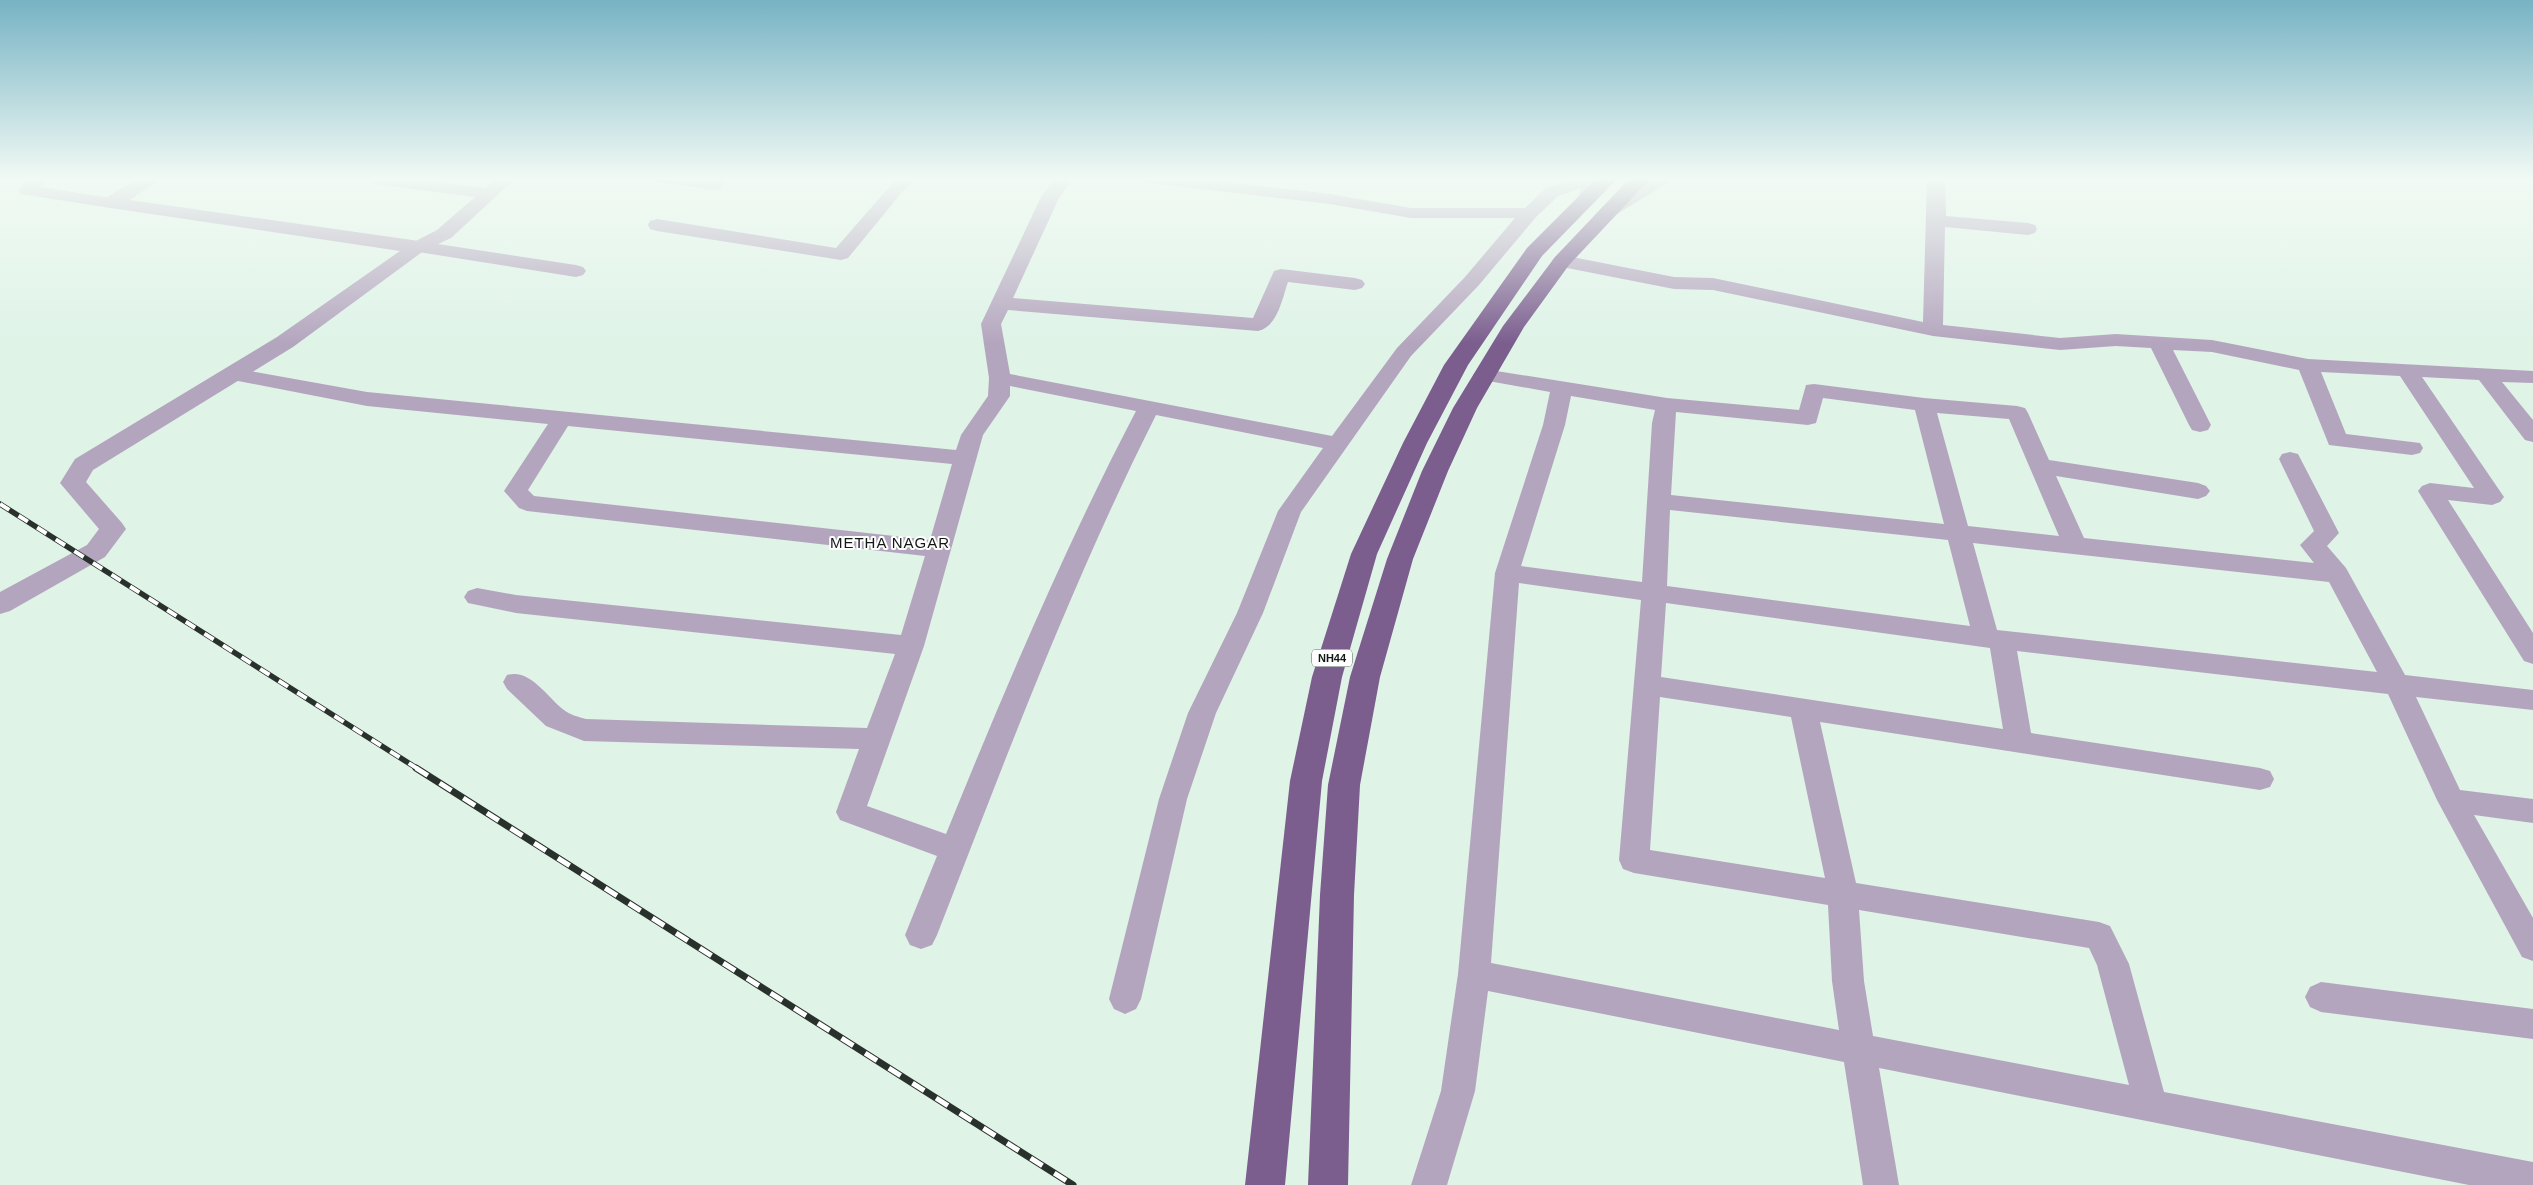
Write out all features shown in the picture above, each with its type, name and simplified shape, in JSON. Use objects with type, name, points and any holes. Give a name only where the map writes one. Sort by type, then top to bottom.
[{"type":"highway","name":"NH44","points":[[1265,1185],[1306,781],[1327,677],[1364,554],[1415,443],[1456,365],[1534,252],[1553,233]]},
{"type":"highway","name":"NH44","points":[[1328,1185],[1337,895],[1344,785],[1365,677],[1400,560],[1435,472],[1465,408],[1514,326],[1562,261],[1575,233]]},
{"type":"street","points":[[323,233],[576,271]]},
{"type":"street","points":[[0,604],[96,550],[113,529],[73,483],[84,465],[286,342],[419,247],[445,233]]},
{"type":"street","points":[[710,233],[841,254],[858,233]]},
{"type":"street","points":[[955,850],[850,812],[911,646],[972,435],[999,396],[1000,378],[991,324],[1033,233]]},
{"type":"street","points":[[1125,999],[1173,799],[1202,713],[1250,613],[1290,511],[1404,352],[1472,281],[1513,233]]},
{"type":"street","points":[[1933,330],[1933,274],[1936,233]]},
{"type":"street","points":[[1562,261],[1674,283],[1713,284],[1933,330],[2060,344],[2116,340],[2212,346],[2308,365],[2408,372],[2533,377]]},
{"type":"street","points":[[1001,303],[1258,325],[1266,316],[1281,274],[1355,284]]},
{"type":"street","points":[[2160,343],[2200,426]]},
{"type":"street","points":[[2308,365],[2337,440],[2412,448]]},
{"type":"street","points":[[2408,372],[2492,497],[2430,491],[2533,654]]},
{"type":"street","points":[[233,374],[367,399],[561,420],[965,458]]},
{"type":"street","points":[[1484,375],[1667,405],[1808,418],[1814,390],[1924,405],[2017,413],[2075,545]]},
{"type":"street","points":[[2486,375],[2533,435]]},
{"type":"street","points":[[1000,378],[1338,444]]},
{"type":"street","points":[[1430,1184],[1458,1091],[1474,974],[1507,573],[1554,426],[1562,388]]},
{"type":"street","points":[[1667,405],[1663,423],[1654,591],[1634,860],[2099,936],[2113,964],[2151,1105]]},
{"type":"street","points":[[1924,405],[1958,532],[1994,639],[2019,742]]},
{"type":"street","points":[[921,934],[1038,645],[1099,504],[1148,407]]},
{"type":"street","points":[[561,420],[516,491],[527,503],[939,549]]},
{"type":"street","points":[[2290,459],[2327,534],[2312,545],[2337,574],[2397,685],[2450,800],[2533,948]]},
{"type":"street","points":[[2040,466],[2198,491]]},
{"type":"street","points":[[1659,501],[2337,574]]},
{"type":"street","points":[[1507,573],[1654,591],[1994,639],[2533,700]]},
{"type":"street","points":[[477,597],[516,604],[911,646]]},
{"type":"street","points":[[516,682],[556,719],[584,730],[877,739]]},
{"type":"street","points":[[1647,684],[2260,779]]},
{"type":"street","points":[[1803,708],[1842,894],[1848,981],[1881,1185]]},
{"type":"street","points":[[2450,800],[2533,811]]},
{"type":"street","points":[[1474,974],[2533,1180]]},
{"type":"street","points":[[2321,996],[2533,1024]]},
{"type":"railway","points":[[0,504],[418,769]]},
{"type":"railway","points":[[416,768],[1073,1185]]},
{"type":"district","name":"METHA NAGAR","points":[[890,542]]}]
